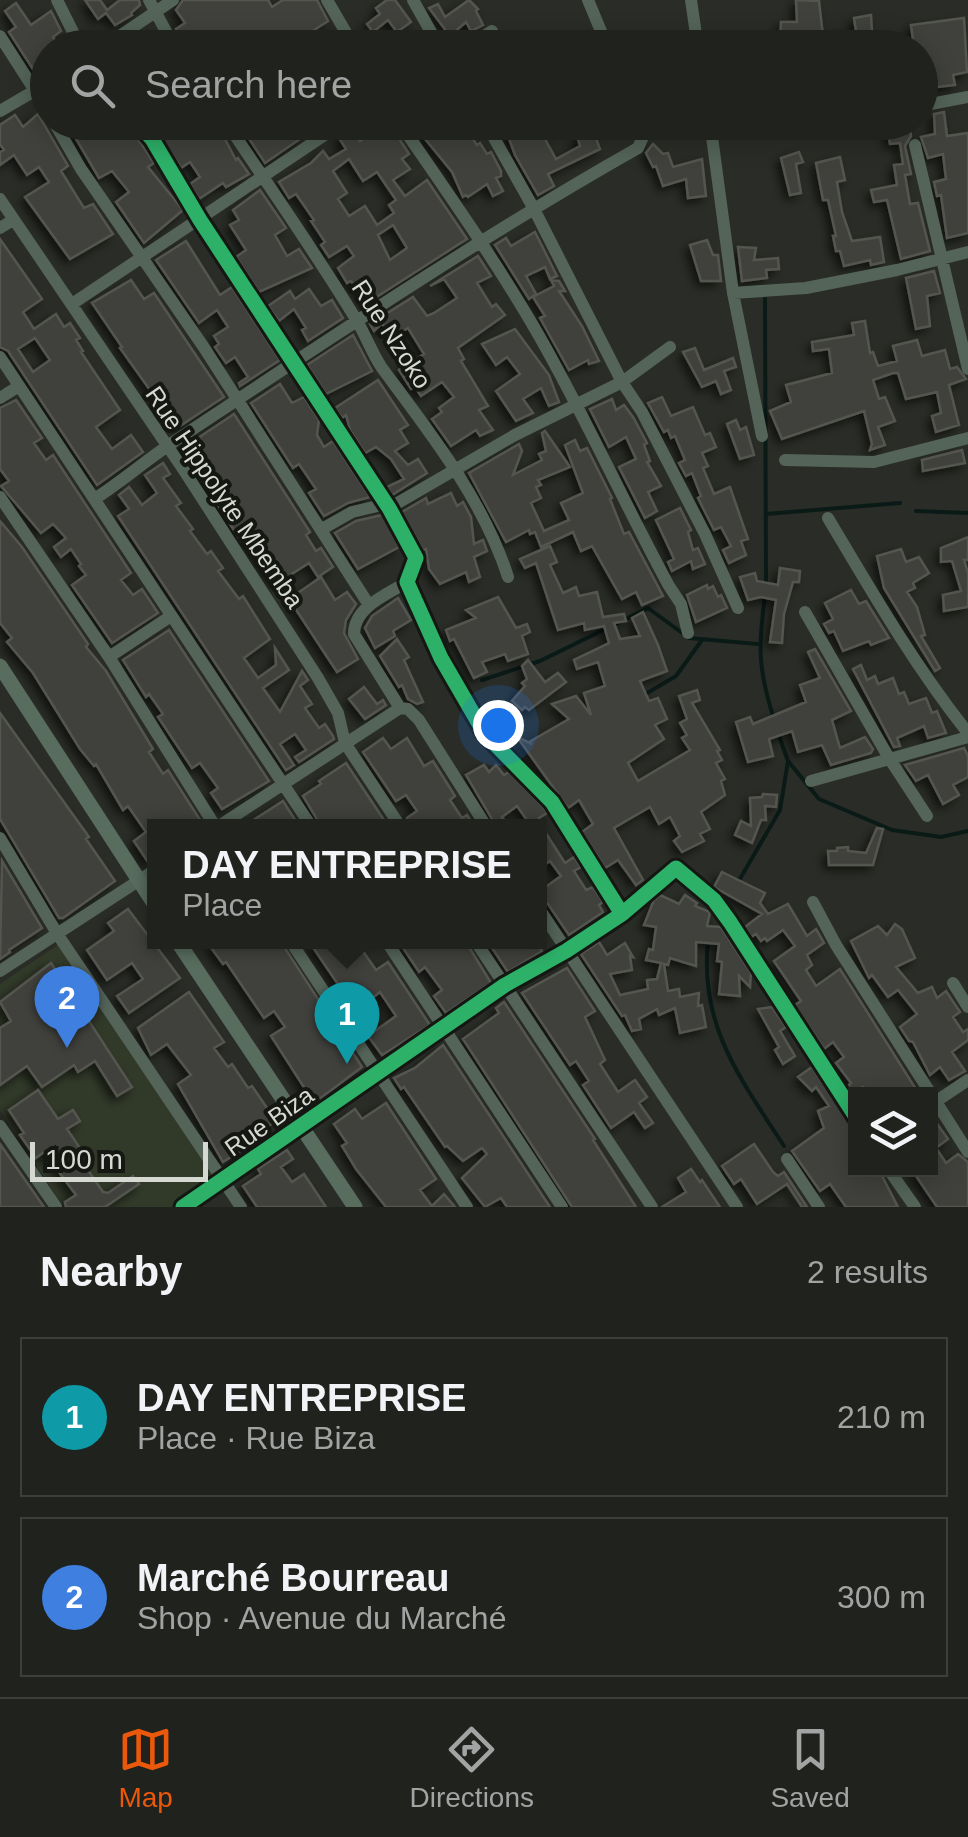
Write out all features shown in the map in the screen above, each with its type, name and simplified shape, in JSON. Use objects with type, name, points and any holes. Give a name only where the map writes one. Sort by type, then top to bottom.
[{"type":"main road","points":[[0,666],[147,895]]},
{"type":"main road","points":[[183,949],[355,1207]]},
{"type":"street","points":[[57,0],[72,30]]},
{"type":"street","points":[[123,30],[152,5],[172,0]]},
{"type":"street","points":[[327,0],[344,30]]},
{"type":"street","points":[[413,0],[430,30]]},
{"type":"street","points":[[588,0],[600,30]]},
{"type":"street","points":[[691,0],[695,30]]},
{"type":"street","points":[[152,5],[166,30]]},
{"type":"street","points":[[0,36],[30,72]]},
{"type":"street","points":[[0,111],[30,94]]},
{"type":"street","points":[[938,103],[968,97]]},
{"type":"street","points":[[64,140],[369,605]]},
{"type":"street","points":[[153,140],[200,220],[388,506],[416,558],[407,582],[369,605],[355,622],[354,634],[400,708]]},
{"type":"street","name":"Rue Nzoko","points":[[238,140],[358,323],[380,364],[454,470],[496,540],[508,577]]},
{"type":"street","points":[[72,304],[318,140]]},
{"type":"street","points":[[412,140],[536,331],[668,586],[678,595],[688,633]]},
{"type":"street","points":[[494,140],[622,382],[642,412],[738,608]]},
{"type":"street","points":[[96,498],[166,447],[480,242],[638,148],[642,140]]},
{"type":"street","points":[[712,140],[733,293],[762,436]]},
{"type":"street","points":[[916,145],[968,369]]},
{"type":"street","name":"Rue Hippolyte Mbemba","points":[[0,198],[318,678],[342,724],[345,743],[395,819]]},
{"type":"street","points":[[0,228],[13,220]]},
{"type":"street","points":[[733,293],[806,288],[968,252]]},
{"type":"street","points":[[322,529],[352,512],[388,506],[622,382],[670,347]]},
{"type":"street","points":[[0,356],[306,819]]},
{"type":"street","points":[[0,398],[19,386]]},
{"type":"street","points":[[785,460],[874,462],[968,438]]},
{"type":"street","points":[[0,497],[213,819]]},
{"type":"street","points":[[811,781],[968,735],[897,635],[828,518]]},
{"type":"street","points":[[407,582],[441,658],[486,734],[552,802],[622,914]]},
{"type":"street","points":[[806,612],[889,758],[927,816]]},
{"type":"street","points":[[109,657],[172,616]]},
{"type":"street","points":[[229,819],[400,708],[408,709],[419,720],[482,819]]},
{"type":"street","points":[[0,838],[58,935],[241,1207]]},
{"type":"street","name":"Rue Biza","points":[[182,1207],[505,985],[566,952],[622,914],[676,868],[714,900],[848,1105]]},
{"type":"street","points":[[0,971],[147,875]]},
{"type":"street","points":[[813,902],[923,1087]]},
{"type":"street","points":[[547,921],[737,1207]]},
{"type":"street","points":[[297,949],[467,1207]]},
{"type":"street","points":[[392,949],[562,1207]]},
{"type":"street","points":[[481,949],[652,1207]]},
{"type":"street","points":[[953,984],[968,1007]]},
{"type":"street","points":[[938,1100],[968,1080]]},
{"type":"street","points":[[938,1110],[968,1152]]},
{"type":"street","points":[[0,1126],[56,1207]]},
{"type":"street","points":[[787,1159],[819,1207]]},
{"type":"street","points":[[894,1177],[915,1207]]},
{"type":"shaded area","points":[[62,942],[223,1180],[181,1207],[64,1207],[0,1111],[0,984]]},
{"type":"building","points":[[85,0],[100,0],[107,10],[120,0],[139,0],[140,5],[115,25],[106,13],[98,19]]},
{"type":"building","points":[[183,0],[268,0],[272,7],[283,0],[317,0],[328,21],[314,30],[176,30],[185,23],[176,10]]},
{"type":"building","points":[[387,0],[395,0],[411,22],[396,30],[388,20],[372,30],[367,24],[380,14],[376,8]]},
{"type":"building","points":[[469,0],[478,9],[483,25],[470,30],[466,22],[457,30],[446,30],[429,8],[438,4],[445,17]]},
{"type":"building","points":[[796,0],[819,1],[822,30],[781,30],[781,22],[797,22]]},
{"type":"building","points":[[16,3],[31,25],[51,11],[60,30],[30,30],[30,65],[9,32],[16,27],[5,11]]},
{"type":"building","points":[[871,15],[872,30],[856,30],[854,18]]},
{"type":"building","points":[[964,18],[967,72],[953,75],[955,85],[938,87],[938,30],[912,30],[911,25]]},
{"type":"building","points":[[944,112],[947,136],[968,133],[968,233],[947,238],[941,195],[937,196],[934,182],[946,179],[943,154],[928,158],[922,140],[938,140],[938,113]]},
{"type":"building","points":[[15,115],[23,127],[30,121],[30,140],[53,140],[68,166],[61,171],[84,208],[93,204],[113,234],[70,259],[25,197],[49,182],[39,167],[27,175],[14,155],[0,165],[0,152],[4,150],[0,144],[0,125]]},
{"type":"building","points":[[77,140],[139,140],[154,163],[148,167],[183,210],[144,243],[116,202],[129,192],[112,171],[99,178]]},
{"type":"building","points":[[163,140],[225,140],[249,174],[226,187],[223,183],[199,199],[190,184],[200,177],[190,162],[181,168]]},
{"type":"building","points":[[250,140],[299,140],[265,163]]},
{"type":"building","points":[[340,140],[400,140],[409,154],[402,159],[410,169],[393,180],[405,196],[427,180],[467,239],[367,303],[338,268],[354,256],[347,246],[329,257],[321,245],[325,242],[311,221],[314,220],[296,194],[289,198],[279,182],[323,151],[329,159],[346,149]],"holes":[[[349,159],[363,181],[377,172],[396,200],[389,205],[394,213],[377,225],[365,206],[349,216],[338,199],[347,193],[333,171]],[[393,225],[407,248],[390,260],[378,235]]]},
{"type":"building","points":[[426,140],[480,143],[487,154],[491,152],[501,171],[496,178],[503,191],[493,196],[487,184],[463,197],[452,172]]},
{"type":"building","points":[[510,140],[546,140],[556,159],[580,146],[578,140],[597,140],[600,149],[548,174],[554,186],[538,195]]},
{"type":"building","points":[[889,140],[909,140],[905,146],[911,174],[905,175],[910,204],[918,203],[930,251],[901,259],[887,200],[874,202],[871,190],[897,185],[894,165],[903,164],[900,143],[890,144]]},
{"type":"building","points":[[653,144],[663,154],[668,153],[673,167],[702,159],[706,196],[688,198],[686,179],[663,186],[646,153]]},
{"type":"building","points":[[799,152],[803,162],[796,164],[801,193],[790,195],[781,158]]},
{"type":"building","points":[[840,157],[845,180],[837,182],[852,241],[880,237],[884,262],[871,265],[870,260],[844,266],[840,251],[836,251],[828,200],[823,200],[816,163]]},
{"type":"building","points":[[260,190],[286,228],[275,235],[287,256],[299,249],[312,268],[259,292],[236,257],[246,250],[230,225],[239,220],[233,210]]},
{"type":"building","points":[[535,232],[557,276],[550,279],[545,267],[526,276],[536,294],[529,299],[495,245],[506,238],[511,246]]},
{"type":"building","points":[[0,239],[42,299],[23,312],[34,329],[56,314],[64,327],[70,323],[80,338],[76,340],[81,352],[120,410],[96,427],[112,449],[131,435],[143,452],[97,485],[8,351],[0,347]],"holes":[[[35,338],[50,360],[33,372],[18,349]]]},
{"type":"building","points":[[707,240],[713,255],[718,255],[721,281],[701,281],[690,245]]},
{"type":"building","points":[[186,241],[220,295],[232,287],[280,360],[240,386],[248,377],[235,357],[226,363],[215,347],[219,344],[214,336],[228,327],[217,310],[199,323],[156,260]]},
{"type":"building","points":[[738,247],[756,248],[754,260],[778,258],[779,269],[766,270],[767,278],[742,281]]},
{"type":"building","points":[[478,256],[491,276],[477,283],[492,307],[496,304],[505,315],[458,348],[464,359],[461,361],[488,406],[479,410],[493,430],[480,436],[476,430],[451,446],[432,419],[454,397],[442,382],[421,396],[415,387],[411,389],[399,370],[424,354],[408,328],[392,338],[382,323],[374,331],[370,324],[413,297],[427,316],[434,313],[457,298],[444,279],[430,286]]},
{"type":"building","points":[[934,271],[940,293],[927,296],[930,326],[916,329],[906,278]]},
{"type":"building","points":[[131,280],[144,299],[154,293],[224,397],[177,428],[92,303]]},
{"type":"building","points":[[551,280],[559,281],[565,291],[559,291],[599,361],[589,364],[588,360],[569,370],[540,318],[545,316],[533,297],[554,286]]},
{"type":"building","points":[[309,289],[321,306],[332,300],[343,318],[308,341],[302,330],[306,328],[294,309],[279,321],[268,306],[290,291],[295,299]]},
{"type":"building","points":[[865,321],[870,353],[873,352],[878,366],[897,361],[893,346],[917,340],[922,356],[945,350],[950,369],[957,367],[966,379],[949,385],[959,425],[936,432],[932,416],[941,413],[937,392],[906,399],[898,373],[893,373],[873,380],[879,399],[885,397],[895,421],[878,427],[885,445],[870,450],[864,411],[782,439],[770,411],[791,402],[786,385],[832,373],[829,349],[813,351],[812,342],[854,335],[852,323]]},
{"type":"building","points":[[515,329],[549,375],[559,402],[549,406],[541,388],[523,399],[533,413],[516,421],[496,391],[520,374],[507,357],[496,365],[482,344]]},
{"type":"building","points":[[353,335],[372,371],[326,394],[307,365]]},
{"type":"building","points":[[695,348],[704,370],[733,358],[736,367],[724,371],[731,390],[721,394],[716,381],[702,387],[683,352]]},
{"type":"building","points":[[378,380],[408,425],[400,430],[408,443],[395,451],[408,465],[418,459],[427,473],[392,495],[387,487],[404,479],[391,459],[376,447],[365,453],[350,430],[346,415],[342,418],[335,408]]},
{"type":"building","points":[[280,384],[292,403],[304,397],[319,420],[317,435],[324,447],[333,441],[370,497],[324,516],[309,493],[316,489],[299,464],[293,468],[251,403]]},
{"type":"building","points":[[662,397],[671,416],[693,407],[705,435],[710,433],[716,447],[702,453],[708,466],[703,468],[714,494],[730,487],[748,539],[741,541],[746,555],[729,563],[723,550],[731,546],[721,527],[714,530],[698,498],[701,496],[692,473],[686,476],[679,463],[685,460],[675,436],[671,438],[668,430],[664,432],[648,403]]},
{"type":"building","points":[[612,399],[616,410],[624,405],[633,417],[647,443],[647,462],[661,486],[648,492],[657,511],[645,518],[619,467],[636,459],[626,437],[609,447],[590,409]]},
{"type":"building","points":[[16,400],[42,438],[34,443],[46,460],[53,455],[131,573],[121,580],[133,595],[142,589],[158,613],[112,643],[72,585],[86,575],[81,564],[71,549],[61,557],[54,547],[66,538],[53,524],[41,533],[1,486],[9,481],[0,469],[0,408]]},
{"type":"building","points":[[234,414],[310,532],[306,535],[316,551],[321,548],[333,567],[318,577],[309,563],[276,584],[247,542],[241,541],[187,457],[191,454],[186,446]]},
{"type":"building","points":[[736,420],[740,430],[746,427],[754,455],[740,459],[727,424]]},
{"type":"building","points":[[545,431],[570,467],[538,480],[541,485],[536,487],[541,498],[531,503],[544,531],[569,520],[561,503],[583,493],[565,445],[575,440],[580,451],[587,448],[612,498],[624,534],[629,532],[663,596],[642,605],[636,592],[622,599],[592,546],[581,551],[573,532],[541,547],[535,532],[530,534],[529,530],[506,542],[469,473],[519,444],[522,451],[513,475],[542,460],[539,454],[546,451],[542,433]]},
{"type":"building","points":[[962,450],[965,463],[923,471],[922,460]]},
{"type":"building","points":[[163,463],[170,474],[163,478],[181,503],[176,506],[193,529],[190,531],[207,554],[211,551],[223,568],[218,571],[239,599],[243,596],[270,639],[244,658],[258,678],[276,665],[275,648],[289,670],[263,688],[280,712],[302,671],[308,680],[300,686],[312,704],[305,708],[319,728],[325,724],[333,736],[299,762],[295,757],[306,750],[295,734],[280,744],[294,765],[286,770],[118,516],[129,509],[119,495],[129,487],[142,505],[157,493],[145,475]]},
{"type":"building","points":[[451,493],[457,506],[463,502],[471,517],[474,544],[483,540],[487,551],[474,557],[480,577],[469,582],[466,572],[440,584],[429,569],[426,549],[423,550],[402,512],[426,498],[428,504]]},
{"type":"building","points":[[680,508],[691,530],[688,532],[693,550],[698,548],[705,564],[693,569],[691,561],[672,571],[668,562],[674,559],[656,520]]},
{"type":"building","points":[[382,515],[399,547],[358,569],[335,533],[356,521]]},
{"type":"building","points":[[0,521],[106,671],[153,749],[149,752],[163,774],[168,770],[200,819],[147,819],[147,860],[134,841],[146,832],[128,806],[123,810],[96,764],[80,749],[33,673],[7,642],[12,638],[0,623]]},
{"type":"building","points":[[968,537],[968,560],[964,560],[968,607],[944,611],[943,595],[961,591],[952,561],[941,562],[941,548]]},
{"type":"building","points":[[550,546],[557,562],[550,565],[563,593],[576,587],[579,596],[597,592],[603,617],[624,614],[626,621],[614,623],[620,639],[640,636],[632,618],[643,612],[658,645],[667,671],[640,681],[649,701],[658,698],[667,719],[655,725],[664,739],[628,763],[638,781],[690,750],[682,738],[687,735],[680,723],[687,719],[679,696],[697,690],[700,700],[692,703],[720,750],[717,751],[722,760],[716,763],[725,779],[721,781],[725,795],[701,812],[710,829],[700,834],[704,841],[682,852],[674,841],[680,836],[670,817],[659,824],[650,807],[614,828],[643,880],[636,885],[618,860],[605,868],[582,832],[593,824],[579,800],[568,808],[517,737],[532,744],[529,742],[569,719],[552,704],[576,696],[591,715],[584,693],[605,686],[598,662],[577,669],[574,660],[609,643],[604,626],[585,630],[584,623],[558,630],[536,563],[525,568],[520,559]]},
{"type":"building","points":[[901,549],[906,562],[919,557],[929,573],[907,592],[917,607],[925,635],[921,636],[940,668],[935,671],[884,588],[877,556]]},
{"type":"building","points":[[780,568],[800,571],[784,614],[782,643],[770,642],[776,600],[748,600],[740,577],[755,573],[757,581],[778,585]]},
{"type":"building","points":[[321,577],[335,600],[347,592],[356,604],[346,620],[344,633],[358,659],[337,672],[289,599]]},
{"type":"building","points":[[707,585],[708,589],[713,586],[718,597],[721,595],[727,608],[696,622],[687,595]]},
{"type":"building","points":[[851,590],[859,604],[866,601],[889,638],[843,651],[834,631],[829,633],[824,624],[833,619],[825,603]]},
{"type":"building","points":[[498,597],[516,628],[527,624],[530,632],[522,636],[528,654],[508,661],[505,654],[482,662],[487,672],[474,678],[446,630],[476,618],[466,610]]},
{"type":"building","points":[[398,598],[411,620],[375,648],[365,628],[372,616]]},
{"type":"building","points":[[169,630],[269,781],[222,809],[211,793],[218,788],[200,763],[192,768],[158,717],[163,714],[149,694],[146,697],[123,660]]},
{"type":"building","points":[[397,639],[409,657],[404,660],[423,702],[417,704],[408,699],[380,656]]},
{"type":"building","points":[[815,649],[851,711],[832,720],[840,748],[865,737],[873,749],[871,753],[831,765],[822,745],[798,752],[792,731],[769,739],[773,756],[748,762],[736,722],[750,717],[753,724],[806,702],[800,685],[820,678],[808,652]]},
{"type":"building","points":[[528,660],[545,682],[558,673],[566,682],[529,710],[522,710],[512,701],[525,686],[522,683],[527,679],[522,666]]},
{"type":"building","points":[[861,665],[867,680],[875,676],[878,684],[893,678],[899,694],[904,692],[909,704],[926,698],[932,713],[937,711],[946,733],[928,738],[924,726],[897,738],[900,746],[894,747],[853,669]]},
{"type":"building","points":[[364,687],[377,704],[383,700],[386,705],[365,719],[349,699]]},
{"type":"building","points":[[0,713],[89,837],[86,839],[115,881],[63,918],[59,918],[0,819]]},
{"type":"building","points":[[383,738],[391,749],[407,738],[424,766],[433,761],[455,796],[450,800],[462,818],[467,815],[470,819],[407,819],[417,811],[406,795],[396,801],[363,752]]},
{"type":"building","points":[[964,748],[968,777],[953,785],[959,795],[943,804],[928,775],[916,781],[905,765]]},
{"type":"building","points":[[346,763],[383,819],[317,819],[303,796],[321,784],[319,781]]},
{"type":"building","points":[[484,765],[489,772],[496,765],[504,775],[509,772],[547,813],[540,819],[526,819],[517,806],[504,819],[492,819],[466,775]]},
{"type":"building","points":[[777,795],[776,807],[765,806],[766,820],[761,820],[752,843],[735,835],[741,821],[751,826],[750,798]]},
{"type":"building","points":[[283,801],[295,819],[255,819]]},
{"type":"building","points":[[877,828],[883,829],[873,865],[829,865],[828,851],[837,848],[866,853]]},
{"type":"building","points":[[547,835],[565,863],[574,857],[581,867],[574,871],[586,890],[593,887],[603,902],[599,905],[603,912],[569,935],[547,904],[547,886],[561,876],[550,861],[547,863]]},
{"type":"building","points":[[2,861],[42,928],[0,959]]},
{"type":"building","points":[[722,872],[765,893],[760,903],[768,914],[788,904],[807,936],[816,929],[824,943],[807,955],[812,965],[806,970],[816,986],[840,969],[915,1087],[849,1087],[851,1083],[836,1063],[844,1057],[833,1042],[824,1049],[795,1005],[801,1001],[774,961],[795,946],[783,930],[767,941],[761,941],[756,934],[751,937],[745,927],[762,914],[714,887]]},
{"type":"building","points":[[660,895],[679,904],[685,895],[697,903],[695,906],[710,912],[707,926],[721,927],[751,973],[750,987],[739,976],[740,996],[719,994],[719,944],[696,942],[696,966],[670,958],[668,965],[664,964],[668,991],[679,989],[680,997],[699,993],[698,1006],[702,1005],[706,1027],[680,1033],[675,1008],[659,1015],[657,1009],[639,1019],[641,1029],[632,1031],[581,954],[599,942],[607,955],[625,943],[633,957],[630,956],[632,970],[610,974],[620,995],[648,989],[647,980],[657,979],[661,963],[646,960],[649,949],[653,950],[656,927],[644,925]]},
{"type":"building","points":[[128,909],[147,934],[147,949],[158,949],[180,978],[129,1013],[117,996],[143,979],[132,963],[107,980],[87,950],[114,931],[108,923]]},
{"type":"building","points":[[895,924],[902,929],[915,958],[896,967],[918,993],[932,987],[937,998],[946,991],[960,1012],[953,1017],[963,1032],[968,1029],[968,1040],[952,1052],[965,1071],[949,1080],[940,1067],[930,1075],[913,1042],[900,1027],[917,1014],[898,990],[888,997],[872,975],[869,978],[851,941],[878,926],[887,935]]},
{"type":"building","points":[[212,949],[286,949],[362,1067],[314,1103],[271,1036],[285,1027],[274,1011],[264,1018],[226,962],[223,964]]},
{"type":"building","points":[[314,949],[344,949],[348,955],[361,949],[376,970],[388,962],[430,1025],[382,1055],[368,1036],[396,1016],[380,992],[356,1011]]},
{"type":"building","points":[[404,949],[470,949],[491,983],[446,1013],[434,996],[442,990],[425,967],[419,972]]},
{"type":"building","points":[[493,949],[542,951],[508,972]]},
{"type":"building","points":[[51,963],[132,1087],[117,1096],[95,1061],[78,1072],[74,1065],[42,1087],[27,1066],[0,1085],[0,1028],[11,1021],[0,1002]]},
{"type":"building","points":[[567,968],[595,1011],[585,1017],[605,1060],[600,1064],[618,1092],[635,1080],[647,1097],[639,1103],[653,1123],[645,1128],[634,1112],[611,1128],[583,1085],[589,1081],[576,1061],[570,1065],[522,993]]},
{"type":"building","points":[[189,992],[224,1042],[214,1048],[228,1067],[232,1064],[248,1088],[252,1086],[276,1121],[256,1134],[259,1139],[223,1162],[178,1084],[191,1075],[167,1044],[151,1055],[138,1028]]},
{"type":"building","points":[[504,1002],[636,1207],[572,1207],[463,1039],[499,1013],[496,1008]]},
{"type":"building","points":[[772,1007],[786,1027],[780,1031],[795,1056],[783,1064],[775,1050],[779,1047],[758,1009]]},
{"type":"building","points":[[443,1045],[550,1207],[507,1207],[501,1198],[485,1207],[462,1178],[487,1154],[482,1148],[463,1161],[445,1147],[404,1087],[401,1089],[394,1078],[415,1068]]},
{"type":"building","points":[[812,1067],[848,1121],[848,1177],[883,1177],[898,1207],[846,1207],[830,1184],[820,1191],[792,1151],[824,1128],[818,1111],[829,1106],[816,1087],[812,1091],[798,1077]]},
{"type":"building","points":[[38,1090],[58,1119],[73,1110],[80,1121],[67,1129],[86,1157],[81,1160],[103,1192],[108,1193],[133,1176],[139,1184],[105,1207],[66,1207],[65,1202],[76,1195],[44,1152],[36,1158],[9,1110]]},
{"type":"building","points":[[386,1103],[436,1179],[420,1190],[432,1206],[444,1194],[455,1207],[386,1207],[356,1169],[342,1146],[347,1143],[334,1124],[355,1109],[362,1119]]},
{"type":"building","points":[[938,1125],[948,1139],[938,1146]]},
{"type":"building","points":[[0,1144],[44,1207],[0,1207]]},
{"type":"building","points":[[754,1144],[773,1172],[778,1176],[784,1172],[807,1207],[802,1207],[787,1184],[757,1204],[741,1179],[734,1184],[722,1166]]},
{"type":"building","points":[[287,1150],[293,1159],[281,1167],[292,1182],[304,1174],[326,1207],[257,1207],[243,1186],[261,1174],[258,1169]]},
{"type":"building","points":[[938,1151],[946,1163],[958,1154],[968,1162],[968,1207],[937,1207],[917,1177],[938,1177]]},
{"type":"building","points":[[691,1169],[720,1207],[662,1207],[686,1192],[678,1178]]},
{"type":"waterway","points":[[765,299],[766,587]]},
{"type":"waterway","points":[[766,514],[900,503]]},
{"type":"waterway","points":[[916,511],[968,513]]},
{"type":"waterway","points":[[765,596],[761,658],[774,719]]},
{"type":"waterway","points":[[482,680],[540,661],[648,608],[689,638],[757,644]]},
{"type":"waterway","points":[[642,696],[676,676],[702,640]]},
{"type":"waterway","points":[[737,884],[780,810],[788,761],[778,733]]},
{"type":"waterway","points":[[788,761],[819,799],[892,830],[941,837],[968,831]]},
{"type":"waterway","points":[[708,941],[707,971],[716,1025],[738,1073],[784,1146]]},
{"type":"cycle path","points":[[153,140],[200,220],[389,508],[416,558],[407,582],[441,658],[485,734],[552,802],[622,914]]},
{"type":"cycle path","points":[[183,1207],[505,985],[622,914],[676,868],[714,900],[730,922],[848,1105]]},
{"type":"place","name":"Marché Bourreau","points":[[67,1048]]},
{"type":"place","name":"DAY ENTREPRISE","points":[[347,1064]]}]
